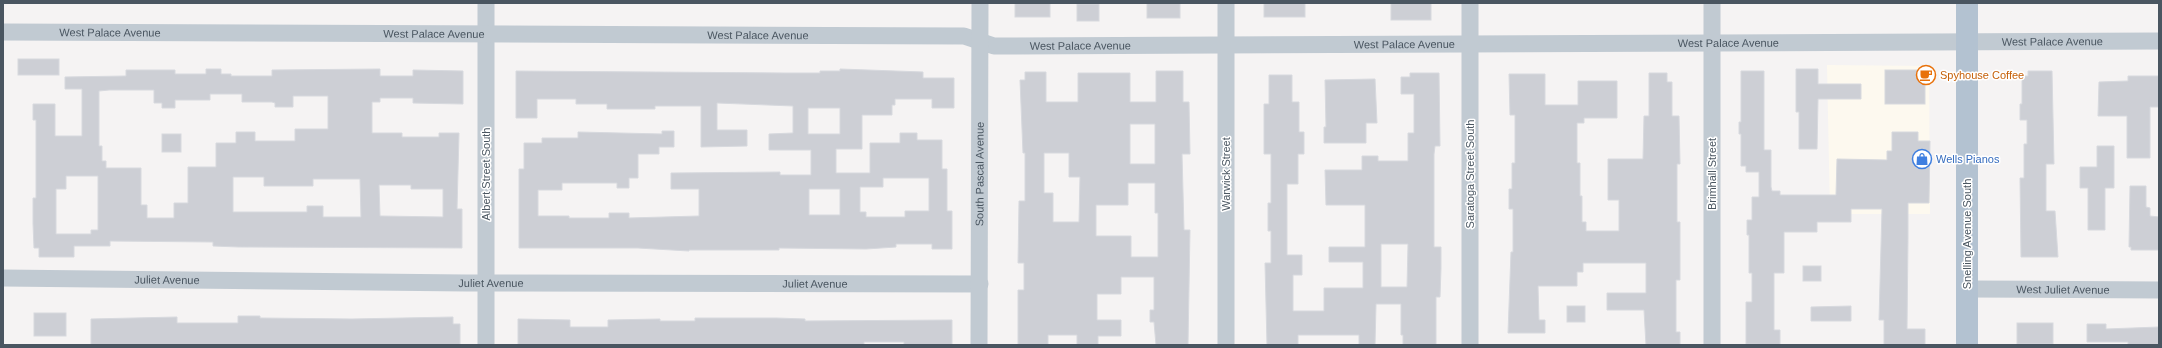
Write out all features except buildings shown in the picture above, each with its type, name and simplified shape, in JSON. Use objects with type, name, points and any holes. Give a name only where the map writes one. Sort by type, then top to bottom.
[{"type":"main road","name":"Snelling Avenue South","points":[[1967,3],[1967,345]]},
{"type":"street","name":"Albert Street South","points":[[486,3],[486,345]]},
{"type":"street","name":"South Pascal Avenue","points":[[979,345],[980,3]]},
{"type":"street","name":"Warwick Street","points":[[1226,3],[1226,345]]},
{"type":"street","name":"Saratoga Street South","points":[[1470,3],[1470,345]]},
{"type":"street","name":"Brimhall Street","points":[[1712,3],[1712,345]]},
{"type":"street","name":"West Palace Avenue","points":[[3,32],[964,36],[994,46],[2159,41]]},
{"type":"street","name":"Juliet Avenue","points":[[3,278],[486,283],[980,284]]},
{"type":"street","name":"West Juliet Avenue","points":[[1966,289],[2159,290]]},
{"type":"shaded area","points":[[1827,65],[1929,66],[1930,214],[1830,214]]},
{"type":"place","name":"Spyhouse Coffee","points":[[1926,75]]},
{"type":"place","name":"Wells Pianos","points":[[1922,159]]}]
